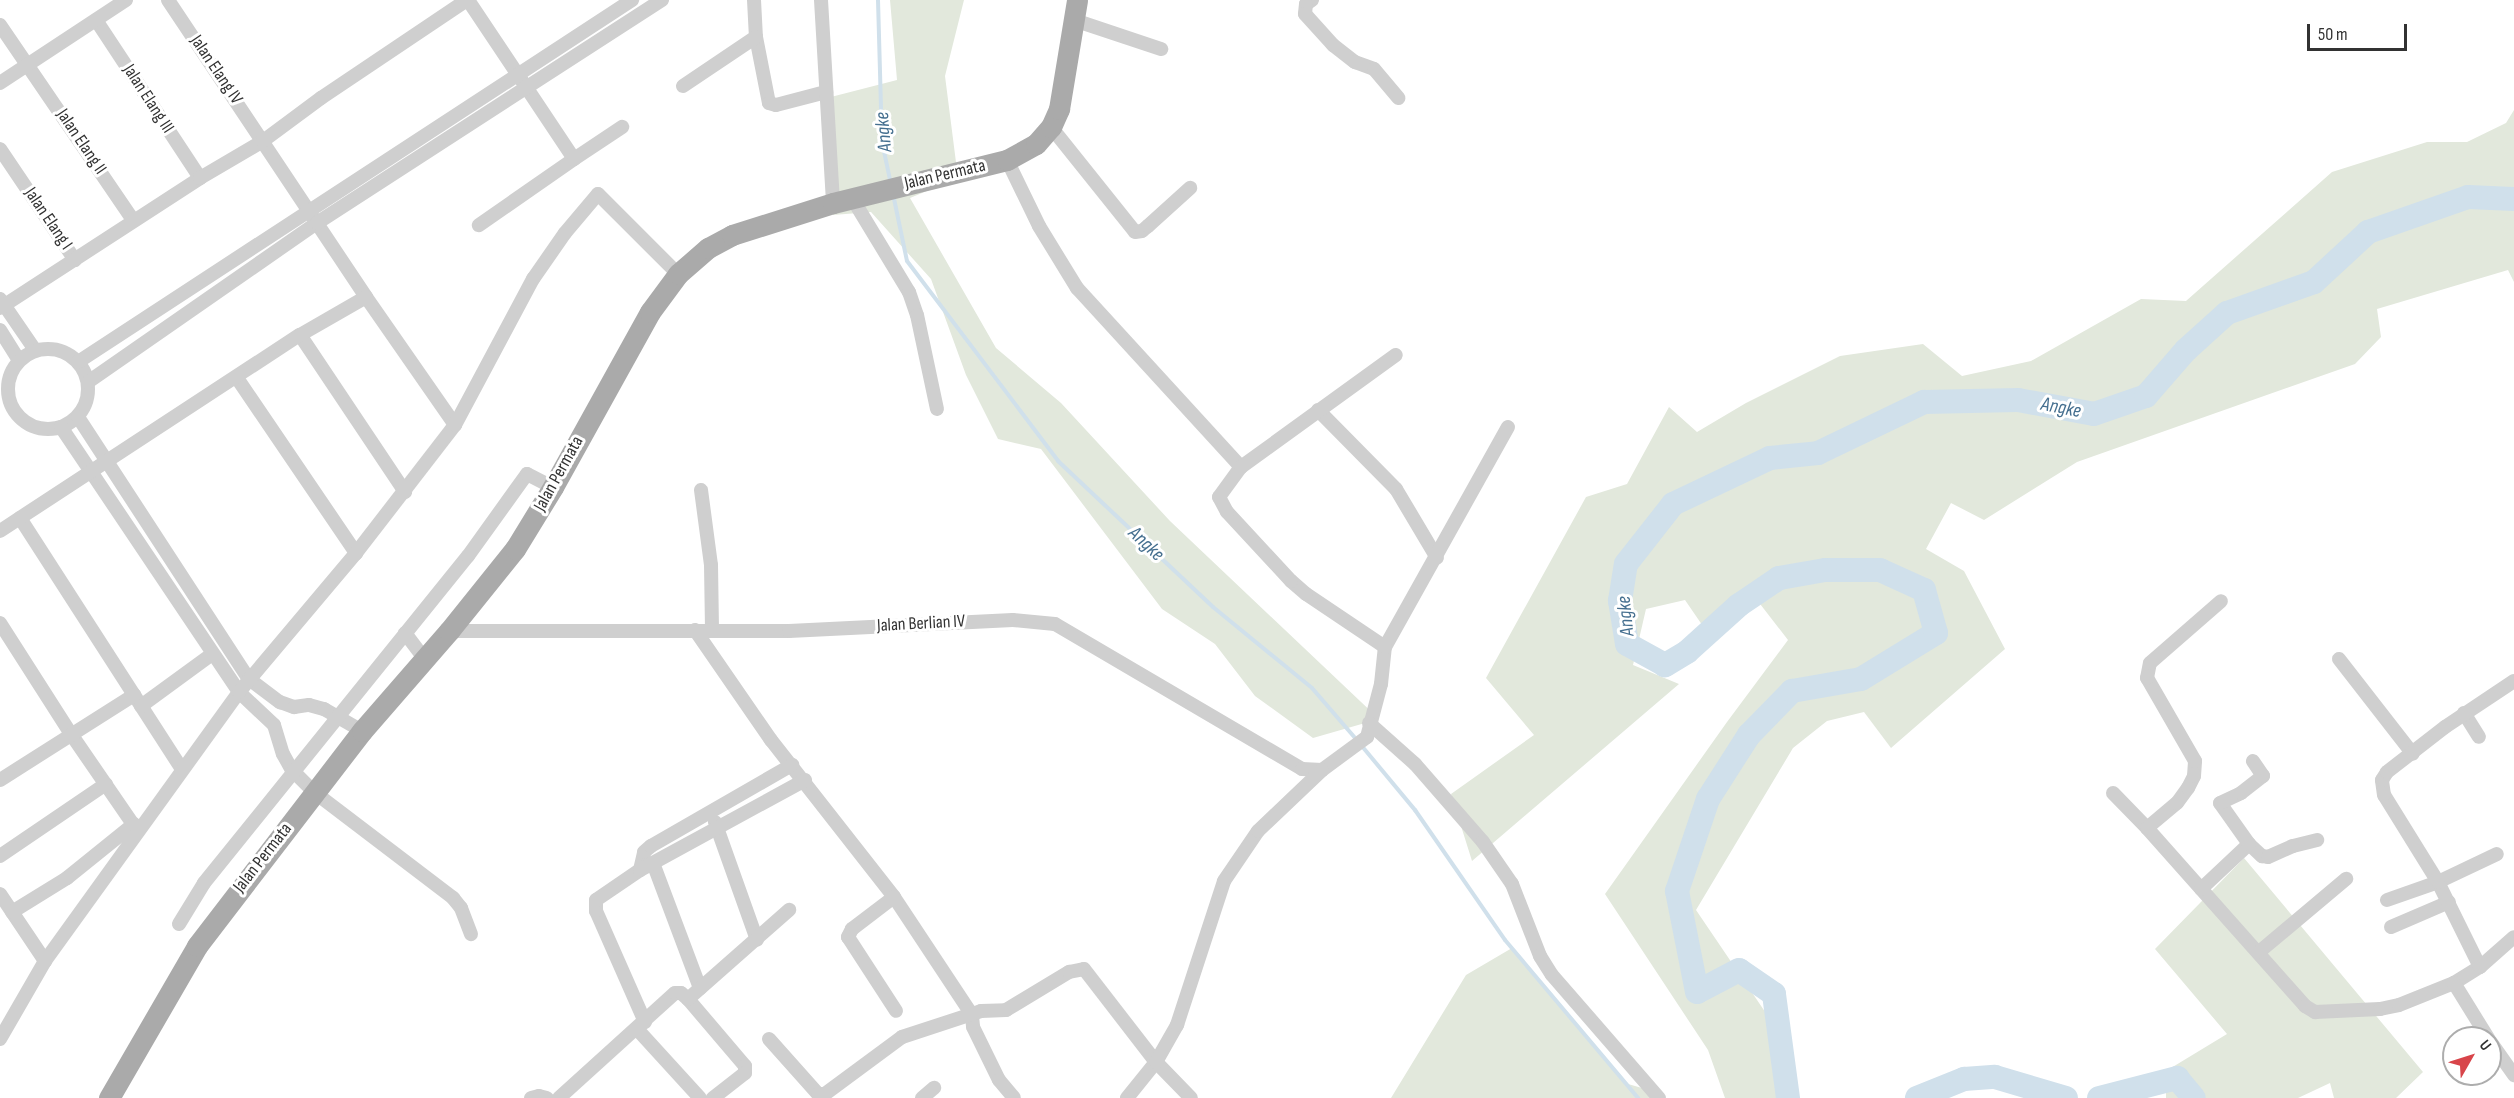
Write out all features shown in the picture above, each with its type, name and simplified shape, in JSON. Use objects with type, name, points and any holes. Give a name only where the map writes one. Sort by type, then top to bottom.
[{"type":"main road","name":"Jalan Permata","points":[[109,1098],[197,946],[362,731],[449,631],[515,549],[553,487],[650,312],[678,274],[708,248],[732,235],[851,198],[1007,160],[1035,144],[1051,127],[1059,109],[1076,10]]},
{"type":"street","points":[[0,83],[126,0]]},
{"type":"street","name":"Jalan Elang IV","points":[[168,0],[309,208],[366,297],[455,425]]},
{"type":"street","points":[[35,350],[1,304],[75,260],[200,178],[263,141],[321,98],[467,0],[574,159]]},
{"type":"street","points":[[78,362],[309,208],[632,0]]},
{"type":"street","points":[[88,382],[318,223],[662,0]]},
{"type":"street","points":[[754,0],[756,37],[769,103],[776,105],[826,92]]},
{"type":"street","points":[[821,0],[826,92],[851,198],[909,292],[917,315],[938,409]]},
{"type":"street","points":[[1312,0],[1306,4],[1305,14],[1333,45],[1355,62],[1374,69],[1398,98]]},
{"type":"street","points":[[1076,10],[1161,49]]},
{"type":"street","name":"Jalan Elang III","points":[[96,20],[200,178]]},
{"type":"street","name":"Jalan Elang II","points":[[0,25],[133,220]]},
{"type":"street","points":[[682,86],[756,37]]},
{"type":"street","points":[[479,225],[622,127]]},
{"type":"street","points":[[1051,127],[1136,232],[1149,226],[1190,188]]},
{"type":"street","name":"Jalan Elang I","points":[[0,149],[75,260]]},
{"type":"street","points":[[1007,160],[1039,226],[1077,288],[1241,467]]},
{"type":"street","points":[[0,1039],[45,961],[136,827],[249,679],[356,553],[455,425],[532,279],[565,233],[598,194],[678,274]]},
{"type":"street","points":[[0,531],[300,335],[366,297]]},
{"type":"street","points":[[0,330],[19,360]]},
{"type":"street","points":[[300,335],[405,492]]},
{"type":"street","points":[[35,350],[63,351],[78,362],[88,382],[87,400],[78,417],[61,427],[43,429],[25,422],[4,402],[9,378],[19,360],[35,350]]},
{"type":"street","points":[[1385,647],[1306,594],[1220,502],[1221,492],[1241,467],[1396,355]]},
{"type":"street","points":[[237,378],[356,553]]},
{"type":"street","points":[[1318,410],[1396,489],[1437,558]]},
{"type":"street","points":[[78,417],[249,679],[288,706],[309,705],[362,731]]},
{"type":"street","points":[[61,427],[239,692],[274,725],[283,754],[292,770],[314,792],[453,898],[471,934]]},
{"type":"street","points":[[1127,1098],[1156,1062],[1176,1025],[1186,1001],[1207,926],[1224,881],[1258,831],[1368,730],[1381,684],[1385,647],[1437,558],[1508,427]]},
{"type":"street","points":[[179,924],[204,883],[292,770],[468,556],[527,474],[553,487]]},
{"type":"street","points":[[701,490],[711,565],[712,630]]},
{"type":"street","points":[[20,518],[182,769]]},
{"type":"street","points":[[2147,828],[2177,803],[2188,788],[2194,776],[2195,761],[2147,678],[2150,663],[2221,601]]},
{"type":"street","name":"Jalan Berlian IV","points":[[449,631],[789,631],[1013,620],[1055,624],[1302,769],[1322,770]]},
{"type":"street","points":[[0,623],[71,735],[136,827]]},
{"type":"street","points":[[695,630],[736,692],[894,897],[972,1015],[973,1027],[999,1080],[1014,1098]]},
{"type":"street","points":[[405,633],[424,660]]},
{"type":"street","points":[[2,775],[137,700],[212,654]]},
{"type":"street","points":[[2339,659],[2413,754]]},
{"type":"street","points":[[2480,967],[2449,902],[2381,786],[2388,772],[2464,712],[2514,681]]},
{"type":"street","points":[[2464,712],[2479,737]]},
{"type":"street","points":[[1368,730],[1415,764],[1483,842],[1512,884],[1540,956],[1552,975],[1659,1098]]},
{"type":"street","points":[[2253,761],[2263,776],[2241,793],[2220,803],[2249,844],[2262,856],[2268,857],[2293,846],[2317,840]]},
{"type":"street","points":[[640,870],[644,852],[651,846],[792,765]]},
{"type":"street","points":[[700,1098],[641,1026],[595,904],[600,896],[640,870],[718,830],[805,780]]},
{"type":"street","points":[[0,856],[106,784]]},
{"type":"street","points":[[2113,793],[2259,952],[2305,1006],[2315,1012],[2380,1009],[2399,1005],[2454,983],[2480,967],[2514,937]]},
{"type":"street","points":[[710,812],[757,940]]},
{"type":"street","points":[[12,912],[67,878],[136,827]]},
{"type":"street","points":[[2201,889],[2249,844]]},
{"type":"street","points":[[2387,900],[2438,882],[2497,854]]},
{"type":"street","points":[[653,863],[700,988]]},
{"type":"street","points":[[2259,952],[2346,879]]},
{"type":"street","points":[[0,894],[45,961]]},
{"type":"street","points":[[894,897],[852,928],[848,937],[896,1011]]},
{"type":"street","points":[[2391,927],[2449,902]]},
{"type":"street","points":[[688,999],[789,910]]},
{"type":"street","points":[[769,1039],[818,1094],[825,1094],[902,1037],[935,1024],[981,1011],[1006,1010],[1069,972],[1084,969],[1156,1062],[1191,1098]]},
{"type":"street","points":[[2454,983],[2481,1026]]},
{"type":"street","points":[[559,1098],[675,993],[681,993],[688,999],[745,1066],[744,1073],[713,1098]]},
{"type":"street","points":[[0,1028],[12,1019]]},
{"type":"street","points":[[837,1098],[902,1047]]},
{"type":"street","points":[[2509,1056],[2514,1075]]},
{"type":"street","points":[[922,1098],[934,1088]]},
{"type":"street","points":[[531,1098],[539,1096],[547,1098]]},
{"type":"shaded area","points":[[890,0],[964,0],[945,76],[958,178],[910,198],[996,348],[1061,403],[1170,521],[1379,719],[1313,738],[1255,696],[1215,644],[1162,609],[1041,449],[998,439],[966,375],[931,279],[871,212],[833,215],[827,98],[897,80]]},
{"type":"shaded area","points":[[2514,110],[2514,282],[2508,270],[2377,309],[2381,337],[2355,364],[2077,462],[1984,520],[1951,503],[1926,549],[1964,571],[2005,649],[1891,748],[1864,712],[1827,721],[1793,748],[1696,910],[1793,1053],[1788,1091],[1799,1098],[1725,1098],[1708,1050],[1605,894],[1788,640],[1757,600],[1709,635],[1685,600],[1646,609],[1633,665],[1679,684],[1472,861],[1451,794],[1534,735],[1486,678],[1586,497],[1627,484],[1669,407],[1697,432],[1746,403],[1840,356],[1923,344],[1962,376],[2031,361],[2141,299],[2186,301],[2332,172],[2427,142],[2467,142],[2506,123]]},
{"type":"shaded area","points":[[2244,858],[2423,1072],[2396,1098],[2334,1098],[2330,1083],[2298,1098],[2166,1098],[2166,1071],[2227,1034],[2155,949]]},
{"type":"shaded area","points":[[1512,948],[1628,1084],[1656,1092],[1662,1098],[1391,1098],[1466,975]]},
{"type":"waterway","name":"Angke","points":[[878,0],[882,142],[890,181]]},
{"type":"waterway","name":"Angke","points":[[893,194],[907,261],[1058,461],[1213,607],[1312,688],[1356,739]]},
{"type":"waterway","name":"Angke","points":[[1788,1098],[1774,994],[1739,970],[1697,992],[1677,891],[1708,799],[1749,735],[1792,691],[1861,679],[1936,633],[1924,590],[1880,570],[1825,570],[1779,578],[1739,605],[1687,652],[1665,665],[1627,644],[1620,601],[1626,564],[1673,504],[1770,458],[1818,453],[1924,402],[2018,400],[2094,414],[2146,396],[2186,350],[2227,313],[2314,282],[2368,232],[2468,197],[2514,199]]},
{"type":"waterway","name":"Angke","points":[[1361,745],[1415,810],[1505,940],[1638,1098]]},
{"type":"waterway","name":"Angke","points":[[1917,1098],[1964,1079],[1995,1077],[2066,1098]]},
{"type":"waterway","name":"Angke","points":[[2099,1098],[2177,1078],[2194,1098]]}]
